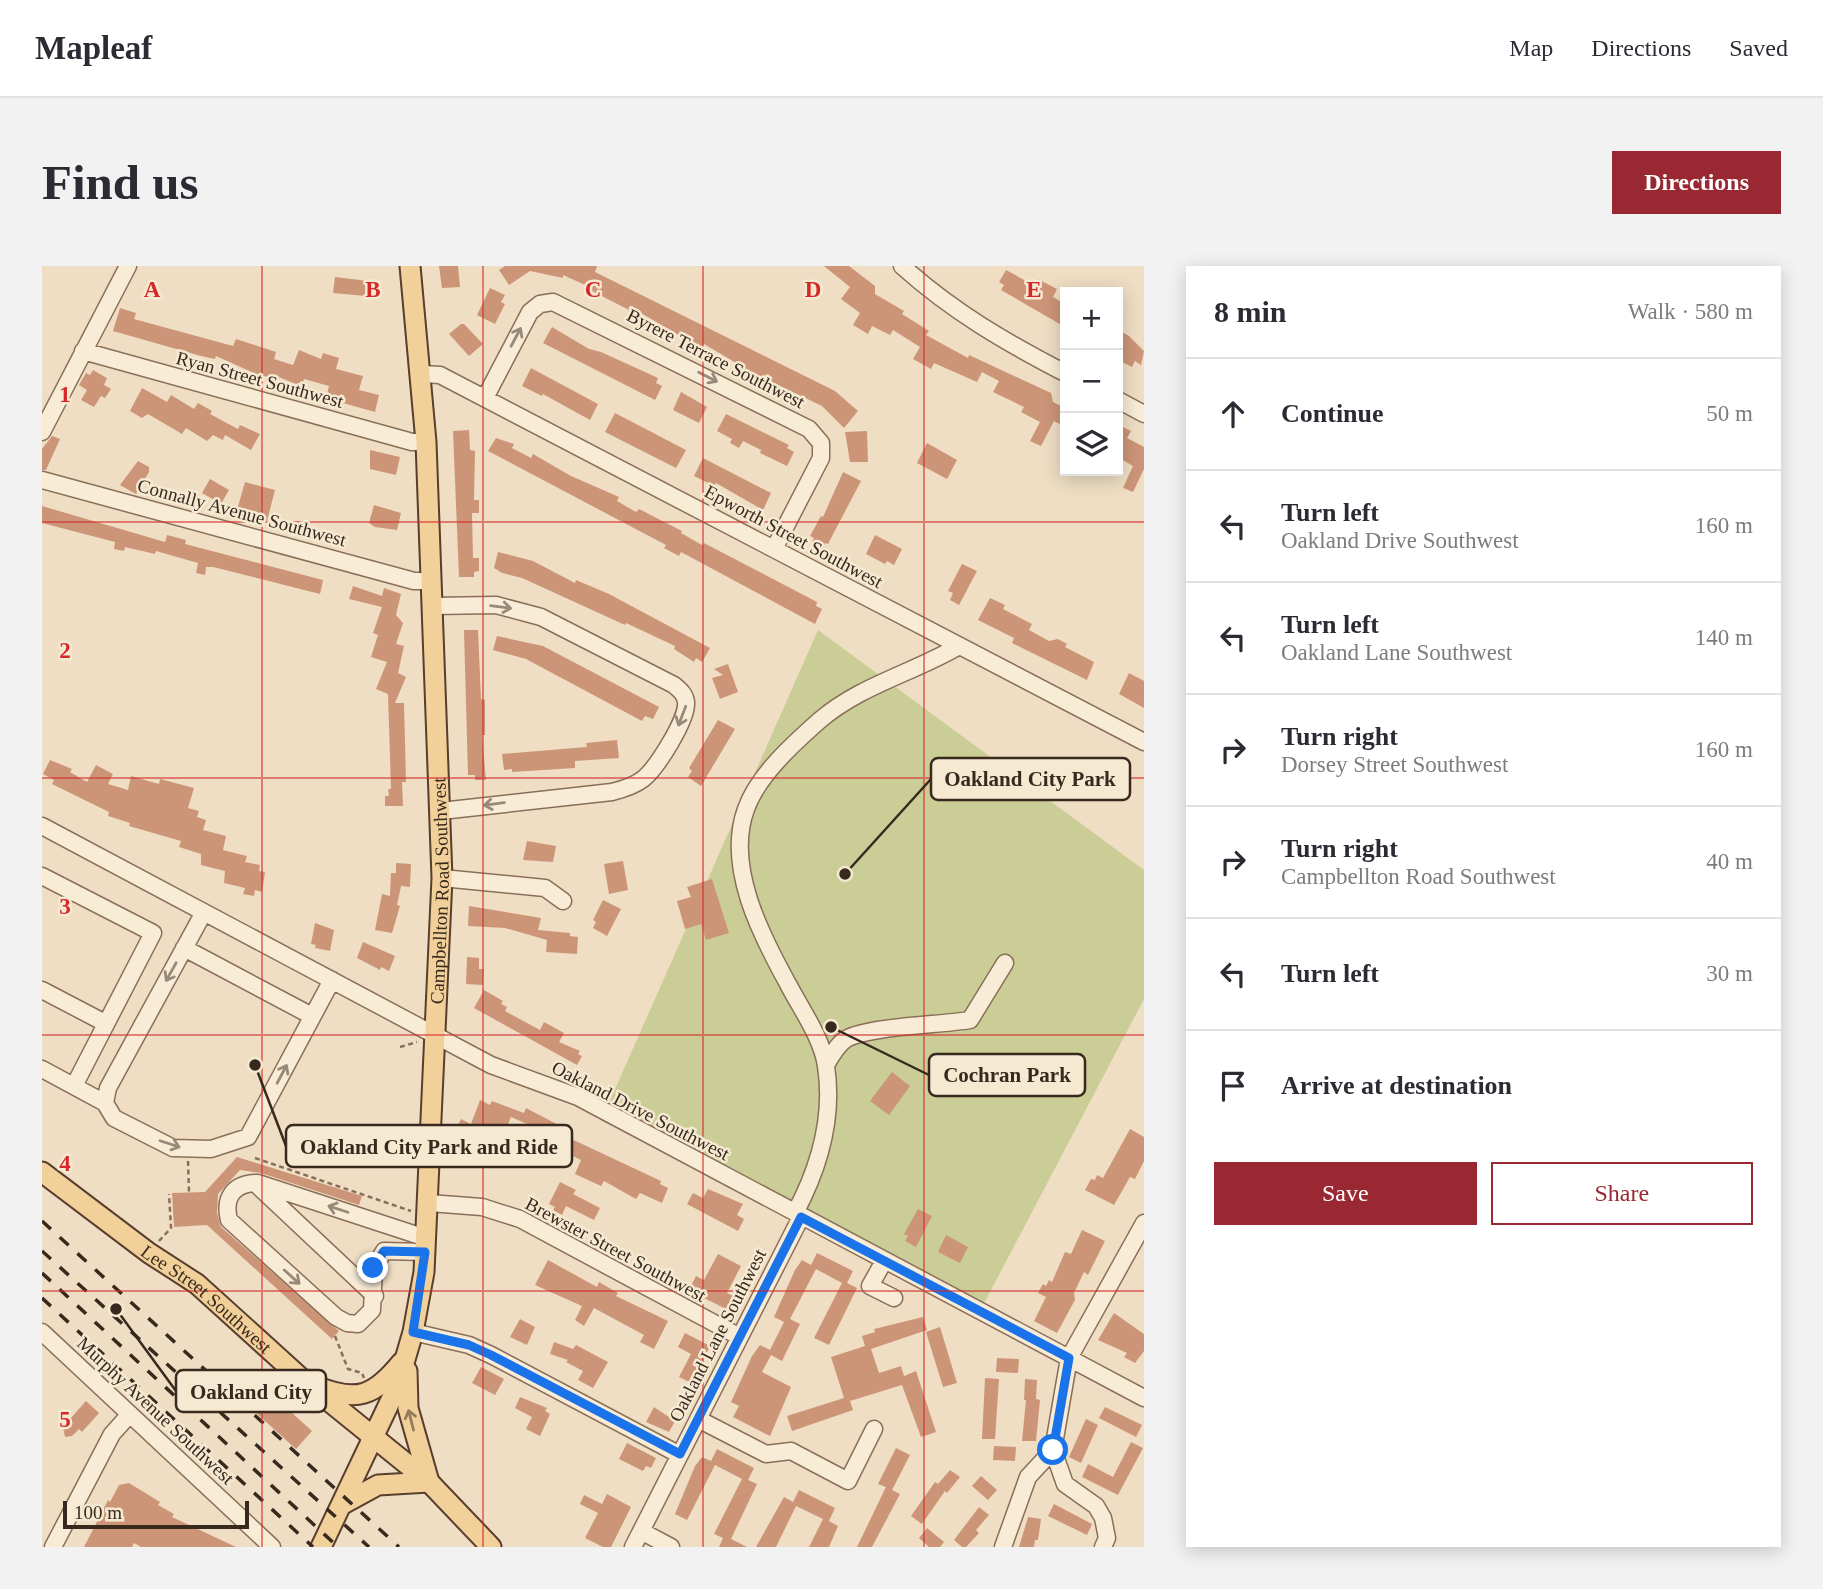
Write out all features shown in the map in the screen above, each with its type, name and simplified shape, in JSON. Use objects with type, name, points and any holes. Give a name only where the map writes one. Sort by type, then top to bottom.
[{"type":"main road","name":"Campbellton Road Southwest","points":[[321,1547],[345,1503],[397,1387],[413,1332],[426,1245],[442,878],[441,811],[426,442],[422,374],[410,266]]},
{"type":"main road","name":"Lee Street Southwest","points":[[42,1172],[149,1253],[197,1284],[303,1380],[429,1482],[491,1547]]},
{"type":"main road","points":[[303,1380],[328,1391],[360,1395],[374,1391],[386,1381],[406,1356]]},
{"type":"main road","points":[[345,1503],[378,1485],[429,1482],[408,1408],[406,1356]]},
{"type":"street","points":[[42,432],[128,266]]},
{"type":"street","points":[[902,266],[939,300],[990,334],[1060,370]]},
{"type":"street","name":"Byrere Terrace Southwest","points":[[485,398],[530,312],[540,304],[553,302],[810,429],[821,443],[821,458],[774,549]]},
{"type":"street","name":"Ryan Street Southwest","points":[[83,351],[412,442],[426,442]]},
{"type":"street","name":"Epworth Street Southwest","points":[[422,374],[440,375],[1144,742]]},
{"type":"street","points":[[1123,403],[1144,414]]},
{"type":"street","name":"Connally Avenue Southwest","points":[[42,480],[414,580],[432,581]]},
{"type":"street","points":[[433,606],[496,606],[541,617],[674,685],[683,692],[687,703],[684,716],[657,765],[631,787],[612,792],[441,811]]},
{"type":"street","points":[[959,646],[932,662],[865,688],[821,719],[788,751],[759,786],[746,807],[740,857],[744,883],[774,959],[810,1024],[826,1065],[847,1039],[869,1032],[970,1020],[1005,963]]},
{"type":"street","name":"Oakland Drive Southwest","points":[[42,826],[491,1065],[578,1097],[1144,1398]]},
{"type":"street","points":[[42,876],[153,933],[74,1086]]},
{"type":"street","points":[[442,878],[545,888],[563,901]]},
{"type":"street","points":[[105,1103],[108,1088],[204,912]]},
{"type":"street","points":[[184,948],[312,1016]]},
{"type":"street","points":[[42,1069],[105,1103],[114,1118],[173,1147],[211,1149],[248,1137],[332,980]]},
{"type":"street","points":[[42,990],[105,1023]]},
{"type":"street","name":"Oakland Lane Southwest","points":[[633,1547],[740,1337],[798,1215],[823,1150],[826,1065]]},
{"type":"street","points":[[244,1183],[256,1183],[384,1224],[426,1245],[384,1251],[373,1268],[372,1310],[366,1319],[358,1324],[347,1323],[336,1317],[229,1220],[228,1199],[234,1189],[244,1183]]},
{"type":"street","points":[[256,1183],[374,1296]]},
{"type":"street","name":"Brewster Street Southwest","points":[[428,1210],[482,1207],[520,1219],[740,1337]]},
{"type":"street","points":[[1103,1547],[1107,1538],[1103,1518],[1096,1506],[1065,1484],[1053,1450],[1069,1358],[1144,1223]]},
{"type":"street","points":[[384,1224],[380,1241],[384,1251]]},
{"type":"street","points":[[884,1261],[870,1286],[894,1298]]},
{"type":"street","name":"Murphy Avenue Southwest","points":[[42,1332],[272,1547]]},
{"type":"street","points":[[413,1332],[469,1345],[491,1355],[680,1454]]},
{"type":"street","points":[[53,1547],[112,1434],[130,1414]]},
{"type":"street","points":[[698,1419],[765,1454],[791,1451],[848,1481],[874,1429]]},
{"type":"street","points":[[1003,1547],[1028,1477],[1053,1450]]},
{"type":"street","points":[[641,1531],[671,1547]]},
{"type":"path","points":[[255,1158],[370,1197],[428,1210]]},
{"type":"path","points":[[188,1161],[189,1192]]},
{"type":"path","points":[[169,1194],[171,1228]]},
{"type":"path","points":[[369,1202],[370,1197]]},
{"type":"path","points":[[335,1336],[348,1369],[362,1373],[367,1385]]},
{"type":"green space","points":[[818,630],[1144,870],[1144,999],[981,1309],[809,1218],[601,1121]]},
{"type":"building","points":[[439,266],[458,266],[460,287],[442,288]]},
{"type":"building","points":[[505,266],[597,266],[595,272],[835,391],[858,411],[844,428],[822,406],[753,373],[704,344],[702,347],[682,337],[634,309],[633,312],[584,287],[585,285],[563,275],[563,278],[530,271],[509,285],[499,270]]},
{"type":"building","points":[[824,266],[849,266],[875,286],[875,294],[904,311],[902,314],[929,331],[926,335],[968,358],[969,355],[1051,393],[1053,402],[1060,406],[1060,424],[1054,421],[1041,446],[1030,441],[1040,422],[1021,412],[1024,407],[993,392],[999,381],[982,372],[977,382],[934,363],[931,369],[913,359],[920,347],[893,330],[890,335],[872,326],[868,334],[853,325],[860,313],[841,299],[850,287]]},
{"type":"building","points":[[1006,270],[1035,286],[1038,279],[1057,289],[1053,297],[1060,301],[1060,324],[1001,290],[1004,285],[999,282]]},
{"type":"building","points":[[335,277],[368,281],[366,296],[333,293]]},
{"type":"building","points":[[490,288],[505,295],[501,302],[505,304],[495,324],[477,315]]},
{"type":"building","points":[[120,308],[136,313],[134,319],[233,346],[236,339],[276,352],[274,359],[293,365],[299,350],[321,359],[323,353],[339,358],[336,369],[363,376],[359,390],[379,395],[375,412],[343,403],[342,406],[331,404],[332,399],[327,394],[329,386],[304,379],[301,386],[276,376],[276,379],[256,374],[216,356],[215,359],[201,356],[113,331]]},
{"type":"building","points":[[461,324],[483,344],[469,356],[449,334]]},
{"type":"building","points":[[552,327],[589,349],[658,378],[656,383],[662,386],[655,400],[543,343]]},
{"type":"building","points":[[1123,333],[1144,351],[1141,365],[1135,361],[1132,367],[1123,362]]},
{"type":"building","points":[[531,368],[598,404],[590,420],[543,394],[542,396],[522,386]]},
{"type":"building","points":[[93,370],[107,378],[104,385],[111,389],[105,398],[101,396],[94,407],[81,400],[87,390],[79,385],[86,373],[90,375]]},
{"type":"building","points":[[142,388],[167,402],[171,395],[194,409],[198,403],[212,411],[210,414],[238,429],[240,425],[260,434],[251,450],[225,435],[223,440],[213,435],[207,441],[186,428],[182,434],[148,414],[142,418],[130,411]]},
{"type":"building","points":[[681,392],[707,407],[699,423],[673,410]]},
{"type":"building","points":[[615,413],[686,450],[676,468],[605,432]]},
{"type":"building","points":[[726,414],[789,445],[787,448],[794,452],[787,466],[743,441],[739,448],[730,443],[732,439],[717,431]]},
{"type":"building","points":[[1123,427],[1131,431],[1127,438],[1144,447],[1144,469],[1133,492],[1123,488],[1133,466],[1123,460]]},
{"type":"building","points":[[469,430],[470,450],[475,451],[474,500],[479,500],[479,513],[472,513],[473,558],[479,558],[479,571],[474,572],[474,577],[459,577],[453,431]]},
{"type":"building","points":[[867,431],[868,462],[850,462],[845,432]]},
{"type":"building","points":[[52,436],[60,439],[46,470],[42,470],[42,449]]},
{"type":"building","points":[[496,438],[514,444],[512,448],[531,458],[533,454],[571,476],[619,497],[617,501],[636,512],[639,509],[682,531],[681,533],[702,545],[704,543],[817,602],[816,606],[822,609],[815,624],[681,552],[679,556],[664,548],[666,545],[488,451]]},
{"type":"building","points":[[927,443],[957,460],[947,479],[917,463]]},
{"type":"building","points":[[370,450],[400,457],[396,475],[370,469]]},
{"type":"building","points":[[703,458],[771,493],[763,510],[716,483],[714,486],[694,476]]},
{"type":"building","points":[[138,461],[149,467],[149,472],[136,494],[120,485]]},
{"type":"building","points":[[843,472],[861,481],[828,544],[825,543],[823,548],[812,542],[814,538],[810,536],[821,516],[823,517]]},
{"type":"building","points":[[210,479],[229,490],[221,504],[202,493]]},
{"type":"building","points":[[245,482],[275,490],[267,521],[239,514],[240,510],[237,510]]},
{"type":"building","points":[[374,505],[401,513],[397,530],[375,527],[369,523]]},
{"type":"building","points":[[42,506],[165,542],[167,535],[186,540],[185,544],[323,580],[320,594],[213,567],[206,567],[205,575],[196,573],[198,563],[156,551],[155,554],[125,547],[124,551],[114,549],[115,542],[42,523]]},
{"type":"building","points":[[875,535],[902,549],[894,565],[887,561],[885,564],[866,554]]},
{"type":"building","points":[[498,552],[533,561],[575,583],[576,580],[609,594],[710,648],[702,662],[696,658],[694,662],[674,649],[675,646],[626,623],[625,625],[522,578],[502,573],[494,568]]},
{"type":"building","points":[[962,564],[977,571],[959,605],[950,600],[953,593],[948,591]]},
{"type":"building","points":[[353,586],[382,596],[384,588],[401,594],[396,615],[403,623],[396,644],[404,646],[398,673],[406,677],[395,703],[404,703],[406,782],[402,782],[403,806],[385,806],[385,796],[389,796],[388,789],[391,789],[388,694],[376,689],[387,662],[371,657],[378,635],[373,633],[382,607],[349,599]]},
{"type":"building","points":[[990,598],[1005,605],[1003,609],[1032,624],[1029,630],[1049,641],[1058,639],[1067,644],[1065,647],[1094,662],[1087,680],[1012,643],[1014,638],[978,620]]},
{"type":"building","points":[[464,630],[478,630],[481,699],[485,700],[485,735],[482,735],[486,780],[475,780],[475,775],[468,775]]},
{"type":"building","points":[[497,636],[543,646],[659,707],[653,719],[645,716],[642,721],[526,659],[493,650]]},
{"type":"building","points":[[728,664],[738,692],[720,699],[712,678],[723,675],[714,669]]},
{"type":"building","points":[[1129,673],[1144,681],[1144,708],[1119,694]]},
{"type":"building","points":[[718,720],[735,729],[701,786],[688,777],[692,771],[689,768]]},
{"type":"building","points":[[617,740],[619,758],[575,761],[575,768],[512,772],[512,769],[504,770],[502,754],[587,747],[586,743]]},
{"type":"building","points":[[50,760],[72,769],[70,772],[87,782],[96,765],[113,774],[108,784],[128,790],[131,776],[159,784],[160,779],[194,788],[188,808],[199,811],[197,817],[206,820],[203,830],[226,836],[223,850],[247,856],[245,862],[260,865],[259,871],[265,872],[262,892],[255,890],[254,896],[243,894],[245,888],[224,883],[225,871],[201,865],[201,854],[179,847],[181,841],[129,826],[130,823],[108,816],[109,812],[52,784],[54,780],[43,774]]},
{"type":"building","points":[[527,841],[556,846],[553,862],[523,860]]},
{"type":"building","points":[[623,861],[628,890],[609,894],[604,864]]},
{"type":"building","points":[[396,863],[411,864],[410,887],[401,886],[397,905],[400,906],[392,933],[375,930],[382,894],[390,896],[391,873],[396,873]]},
{"type":"building","points":[[712,879],[729,933],[706,940],[701,924],[685,929],[677,901],[691,897],[687,887]]},
{"type":"building","points":[[603,900],[621,909],[607,936],[593,928],[596,922],[593,920]]},
{"type":"building","points":[[469,906],[541,918],[538,930],[570,933],[570,936],[578,937],[577,954],[546,952],[547,940],[505,928],[468,926]]},
{"type":"building","points":[[315,923],[334,930],[330,951],[315,948],[316,945],[311,944]]},
{"type":"building","points":[[363,942],[395,956],[389,971],[381,967],[380,970],[357,958]]},
{"type":"building","points":[[467,957],[479,958],[479,969],[484,969],[483,985],[466,984]]},
{"type":"building","points":[[484,990],[503,1001],[501,1004],[507,1007],[505,1011],[540,1030],[544,1022],[564,1033],[559,1042],[580,1051],[578,1054],[582,1056],[577,1065],[474,1008]]},
{"type":"building","points":[[892,1072],[910,1086],[889,1115],[870,1101]]},
{"type":"building","points":[[480,1100],[490,1105],[492,1101],[524,1113],[526,1108],[568,1130],[565,1136],[661,1181],[660,1184],[668,1188],[662,1203],[640,1193],[636,1199],[604,1181],[601,1186],[575,1174],[581,1160],[558,1149],[555,1155],[541,1148],[546,1138],[532,1132],[534,1127],[511,1117],[506,1129],[493,1124],[483,1143],[456,1129],[461,1119],[471,1124]]},
{"type":"building","points":[[1130,1129],[1144,1137],[1144,1161],[1135,1179],[1130,1177],[1114,1205],[1085,1190],[1091,1179],[1095,1180],[1097,1175],[1103,1178]]},
{"type":"building","points":[[237,1157],[362,1196],[359,1205],[261,1173],[240,1170],[218,1194],[217,1213],[221,1227],[339,1331],[332,1339],[207,1225],[174,1227],[172,1193],[205,1192]]},
{"type":"building","points":[[560,1182],[576,1190],[573,1194],[600,1208],[594,1220],[566,1206],[562,1215],[553,1210],[555,1207],[549,1204]]},
{"type":"building","points":[[708,1189],[743,1204],[737,1215],[744,1219],[738,1231],[687,1204],[693,1193],[703,1198]]},
{"type":"building","points":[[918,1209],[932,1216],[916,1247],[905,1241],[908,1236],[904,1234]]},
{"type":"building","points":[[1082,1230],[1105,1241],[1088,1275],[1084,1272],[1074,1293],[1075,1300],[1057,1333],[1034,1321],[1046,1297],[1038,1293],[1043,1284],[1046,1286],[1049,1280],[1052,1282],[1065,1252],[1071,1254]]},
{"type":"building","points":[[946,1235],[968,1247],[960,1263],[938,1252]]},
{"type":"building","points":[[817,1253],[853,1271],[847,1283],[857,1288],[829,1345],[814,1338],[842,1283],[816,1269],[790,1319],[800,1324],[782,1361],[771,1355],[762,1372],[791,1387],[770,1436],[733,1417],[739,1406],[731,1402],[752,1356],[760,1345],[770,1350],[784,1322],[774,1317],[795,1270],[802,1260],[811,1265]]},
{"type":"building","points":[[718,1254],[741,1266],[727,1293],[733,1296],[726,1309],[704,1298],[699,1303],[686,1296],[696,1276],[704,1280]]},
{"type":"building","points":[[548,1260],[597,1287],[599,1282],[618,1293],[616,1296],[668,1321],[654,1349],[640,1342],[644,1335],[594,1308],[584,1326],[575,1320],[582,1306],[535,1285]]},
{"type":"building","points":[[1114,1313],[1144,1334],[1144,1351],[1135,1363],[1124,1357],[1127,1353],[1098,1340]]},
{"type":"building","points":[[923,1317],[927,1330],[871,1349],[879,1373],[901,1366],[904,1376],[916,1371],[936,1432],[921,1437],[902,1385],[850,1401],[853,1410],[792,1431],[787,1416],[844,1398],[831,1357],[865,1346],[862,1336],[875,1332],[874,1329]]},
{"type":"building","points":[[520,1319],[535,1327],[527,1345],[510,1337]]},
{"type":"building","points":[[940,1327],[957,1383],[943,1387],[926,1332]]},
{"type":"building","points":[[685,1333],[710,1346],[701,1364],[706,1367],[696,1385],[679,1377],[691,1354],[678,1347]]},
{"type":"building","points":[[554,1342],[573,1349],[576,1345],[608,1362],[593,1388],[578,1380],[583,1371],[566,1362],[568,1360],[550,1354]]},
{"type":"building","points":[[997,1358],[1019,1359],[1018,1373],[996,1372]]},
{"type":"building","points":[[481,1367],[504,1379],[495,1395],[472,1383]]},
{"type":"building","points":[[248,1373],[312,1431],[296,1449],[232,1391]]},
{"type":"building","points":[[985,1378],[999,1379],[995,1439],[982,1439]]},
{"type":"building","points":[[1025,1379],[1037,1380],[1036,1399],[1040,1400],[1036,1441],[1022,1441]]},
{"type":"building","points":[[520,1397],[547,1408],[545,1411],[550,1414],[540,1436],[526,1429],[532,1417],[515,1408]]},
{"type":"building","points":[[86,1401],[99,1413],[82,1432],[79,1429],[72,1436],[65,1437],[63,1427]]},
{"type":"building","points":[[654,1407],[675,1421],[669,1432],[646,1422]]},
{"type":"building","points":[[1105,1407],[1142,1425],[1136,1437],[1099,1418]]},
{"type":"building","points":[[1086,1419],[1098,1425],[1081,1463],[1069,1457]]},
{"type":"building","points":[[1131,1442],[1143,1448],[1118,1495],[1082,1477],[1088,1464],[1113,1477]]},
{"type":"building","points":[[627,1443],[656,1458],[651,1468],[646,1466],[643,1471],[619,1459]]},
{"type":"building","points":[[994,1446],[1016,1447],[1015,1461],[993,1460]]},
{"type":"building","points":[[896,1448],[910,1455],[892,1490],[900,1494],[872,1547],[857,1547],[886,1487],[878,1484]]},
{"type":"building","points":[[717,1449],[754,1468],[748,1480],[757,1484],[731,1539],[747,1547],[719,1547],[723,1538],[714,1534],[742,1479],[715,1465],[687,1520],[675,1514],[695,1466],[702,1457],[711,1461]]},
{"type":"building","points":[[950,1470],[960,1477],[947,1493],[945,1491],[922,1524],[911,1516],[935,1482],[938,1484]]},
{"type":"building","points":[[981,1476],[997,1490],[988,1500],[972,1486]]},
{"type":"building","points":[[129,1483],[160,1502],[158,1505],[174,1514],[172,1517],[236,1547],[141,1547],[134,1543],[132,1547],[84,1547],[108,1500],[110,1502],[119,1485]]},
{"type":"building","points":[[799,1490],[835,1508],[829,1521],[838,1526],[829,1547],[809,1547],[823,1519],[796,1506],[776,1547],[756,1547],[784,1497],[793,1502]]},
{"type":"building","points":[[607,1494],[631,1507],[611,1547],[603,1547],[585,1538],[598,1513],[580,1504],[584,1495],[602,1504]]},
{"type":"building","points":[[1054,1504],[1092,1524],[1087,1535],[1048,1516]]},
{"type":"building","points":[[979,1507],[989,1515],[976,1530],[979,1533],[966,1547],[962,1547],[954,1540]]},
{"type":"building","points":[[1028,1517],[1041,1519],[1038,1540],[1035,1540],[1034,1547],[1019,1547]]},
{"type":"building","points":[[927,1528],[944,1542],[940,1547],[929,1547],[919,1538]]},
{"type":"railway","points":[[42,1221],[399,1547]]},
{"type":"railway","points":[[42,1251],[369,1547]]},
{"type":"railway","points":[[42,1273],[338,1547]]},
{"type":"railway","points":[[42,1298],[313,1547]]},
{"type":"place","name":"Oakland City Park","points":[[845,874]]},
{"type":"place","name":"Cochran Park","points":[[831,1027]]},
{"type":"place","name":"Oakland City Park and Ride","points":[[255,1065]]},
{"type":"place","name":"Oakland City","points":[[116,1309]]},
{"type":"route","points":[[373,1268],[377,1257],[384,1251],[393,1249],[425,1252],[413,1332],[469,1345],[491,1355],[680,1454],[801,1217],[1069,1358],[1053,1450]]}]
